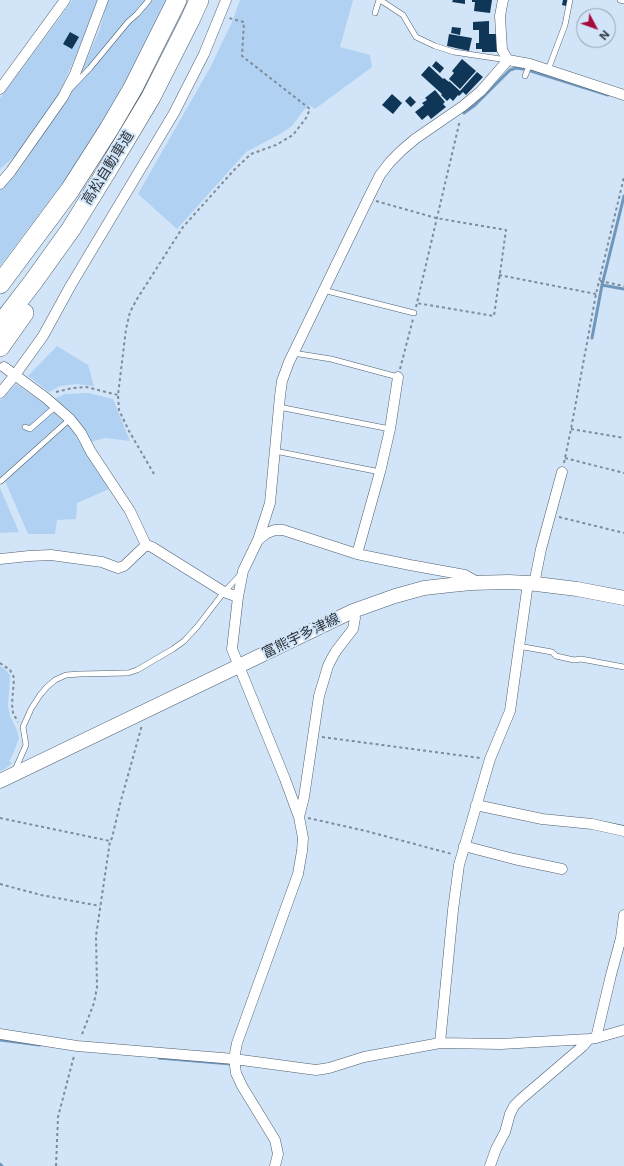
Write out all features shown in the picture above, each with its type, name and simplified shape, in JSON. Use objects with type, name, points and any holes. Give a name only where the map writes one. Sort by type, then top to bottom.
[{"type":"highway","name":"高松自動車道","points":[[0,284],[70,190],[110,129],[178,0]]},
{"type":"highway","name":"高松自動車道","points":[[0,324],[33,282],[71,229],[108,169],[152,97],[199,0]]},
{"type":"highway","points":[[0,347],[73,243],[114,174],[152,97]]},
{"type":"main road","name":"富熊宇多津線","points":[[0,780],[353,611],[395,596],[424,588],[480,583],[531,584],[578,589],[624,598]]},
{"type":"street","points":[[0,89],[65,0]]},
{"type":"street","points":[[0,184],[11,171],[62,97],[75,74],[102,0]]},
{"type":"street","points":[[0,393],[43,336],[71,285],[174,112],[204,54],[226,0]]},
{"type":"street","points":[[503,0],[500,16],[502,50],[508,60],[530,64],[624,95]]},
{"type":"street","points":[[275,1166],[278,1154],[275,1140],[242,1086],[236,1073],[234,1059],[237,1043],[298,874],[302,851],[302,838],[299,817],[286,778],[232,649],[238,596],[243,572],[258,540],[270,503],[282,381],[293,353],[380,175],[402,150],[463,106],[481,91],[508,60]]},
{"type":"street","points":[[4,367],[46,398],[70,419],[81,433],[130,511],[146,545],[152,547],[224,592],[238,596]]},
{"type":"street","points":[[357,554],[380,472],[390,429],[398,377]]},
{"type":"street","points":[[440,1043],[453,910],[462,851],[490,759],[510,711],[518,646],[531,584],[562,472]]},
{"type":"street","points":[[258,540],[267,533],[275,530],[283,530],[357,554],[466,575],[480,583]]},
{"type":"street","points":[[0,559],[51,555],[102,562],[118,568],[124,566],[146,545]]},
{"type":"street","points":[[299,817],[304,797],[319,696],[328,666],[336,651],[353,629],[355,618],[353,611]]},
{"type":"street","points":[[476,805],[542,818],[592,824],[624,831]]},
{"type":"street","points":[[462,851],[562,868]]},
{"type":"street","points":[[490,1166],[496,1149],[505,1132],[514,1106],[593,1038],[621,938],[624,915]]},
{"type":"street","points":[[0,1034],[76,1048],[234,1059],[316,1070],[329,1068],[364,1057],[440,1043],[501,1044],[593,1038],[624,1030]]},
{"type":"lane","points":[[62,97],[90,68],[149,0]]},
{"type":"lane","points":[[375,12],[379,0],[403,16],[416,37],[435,46],[454,52],[508,60]]},
{"type":"lane","points":[[548,70],[565,25],[570,0]]},
{"type":"lane","points":[[620,0],[624,1]]},
{"type":"lane","points":[[525,76],[530,64]]},
{"type":"lane","points":[[323,290],[414,313]]},
{"type":"lane","points":[[293,353],[331,359],[398,377]]},
{"type":"lane","points":[[25,427],[30,429],[55,407]]},
{"type":"lane","points":[[279,407],[390,429]]},
{"type":"lane","points":[[1,481],[70,419]]},
{"type":"lane","points":[[275,451],[380,472]]},
{"type":"lane","points":[[13,774],[26,745],[23,727],[31,708],[47,687],[66,675],[128,673],[137,670],[173,649],[198,628],[224,592],[243,572]]},
{"type":"lane","points":[[518,646],[552,652],[556,656],[574,660],[581,659],[624,667]]},
{"type":"path","points":[[154,474],[129,431],[119,410],[118,395],[126,329],[130,312],[183,227],[235,169],[251,154],[276,145],[293,135],[306,118],[310,109],[242,56],[244,22],[220,16]]},
{"type":"path","points":[[398,377],[463,106]]},
{"type":"path","points":[[562,472],[596,294],[602,282],[624,177]]},
{"type":"path","points":[[368,199],[436,218],[506,230],[494,316],[416,303]]},
{"type":"path","points":[[499,276],[596,294]]},
{"type":"path","points":[[602,282],[624,286]]},
{"type":"path","points":[[46,398],[58,391],[86,387],[118,395]]},
{"type":"path","points":[[571,430],[624,438]]},
{"type":"path","points":[[565,458],[624,473]]},
{"type":"path","points":[[550,515],[624,533]]},
{"type":"path","points":[[0,663],[13,674],[12,713],[23,727]]},
{"type":"path","points":[[56,1166],[58,1117],[76,1048],[97,992],[96,936],[110,841],[144,719],[143,712]]},
{"type":"path","points":[[313,736],[490,759]]},
{"type":"path","points":[[299,817],[462,851]]},
{"type":"path","points":[[0,818],[110,841]]},
{"type":"path","points":[[0,884],[41,895],[100,906]]},
{"type":"shaded area","points":[[73,0],[99,0],[96,11],[57,98],[16,155],[0,169],[0,98]]},
{"type":"shaded area","points":[[108,0],[169,0],[103,126],[0,266],[0,188],[20,169],[60,108],[82,70],[100,29]]},
{"type":"shaded area","points":[[240,0],[353,0],[340,47],[370,55],[372,67],[315,109],[309,105],[292,126],[246,152],[177,229],[138,194],[211,66],[232,22]]},
{"type":"shaded area","points":[[57,346],[88,365],[94,386],[76,384],[60,386],[49,392],[28,376]]},
{"type":"shaded area","points":[[16,384],[52,409],[63,421],[0,479],[0,401]]},
{"type":"shaded area","points":[[88,393],[113,399],[130,441],[105,438],[91,442],[70,411],[54,399],[65,394]]},
{"type":"shaded area","points":[[68,424],[109,489],[77,503],[76,519],[57,520],[55,534],[28,534],[5,481]]},
{"type":"shaded area","points":[[0,488],[19,532],[0,533]]},
{"type":"shaded area","points":[[0,666],[10,675],[8,706],[10,716],[19,738],[9,761],[12,763],[0,771]]},
{"type":"building","points":[[453,0],[465,0],[465,4],[452,2]]},
{"type":"building","points":[[472,0],[492,0],[490,13],[474,11],[475,2],[472,2]]},
{"type":"building","points":[[563,0],[568,0],[566,6],[562,5]]},
{"type":"building","points":[[489,21],[489,34],[497,34],[497,52],[482,52],[482,49],[476,49],[476,43],[479,43],[479,30],[473,30],[473,22]]},
{"type":"building","points":[[452,27],[461,28],[460,35],[451,33]]},
{"type":"building","points":[[70,32],[79,37],[72,49],[63,44]]},
{"type":"building","points":[[449,34],[472,38],[469,51],[447,46]]},
{"type":"building","points":[[462,59],[476,71],[460,89],[449,79],[454,73],[452,71]]},
{"type":"building","points":[[436,61],[444,68],[440,73],[432,66]]},
{"type":"building","points":[[429,66],[443,79],[444,78],[449,81],[460,91],[477,72],[483,77],[466,95],[463,92],[453,101],[450,98],[447,101],[441,95],[442,94],[421,75]]},
{"type":"building","points":[[435,90],[445,102],[443,104],[446,107],[431,119],[428,115],[422,120],[415,112],[424,105],[422,103],[427,100],[425,98]]},
{"type":"building","points":[[392,94],[402,103],[393,114],[382,105]]},
{"type":"building","points":[[410,96],[416,102],[411,107],[405,101]]},
{"type":"waterway","points":[[464,113],[475,105],[510,70],[516,68],[523,69]]},
{"type":"waterway","points":[[531,71],[608,95]]},
{"type":"waterway","points":[[592,338],[602,285],[624,196]]},
{"type":"waterway","points":[[602,285],[624,289]]},
{"type":"waterway","points":[[0,1040],[40,1045]]},
{"type":"waterway","points":[[159,1058],[231,1064]]}]
